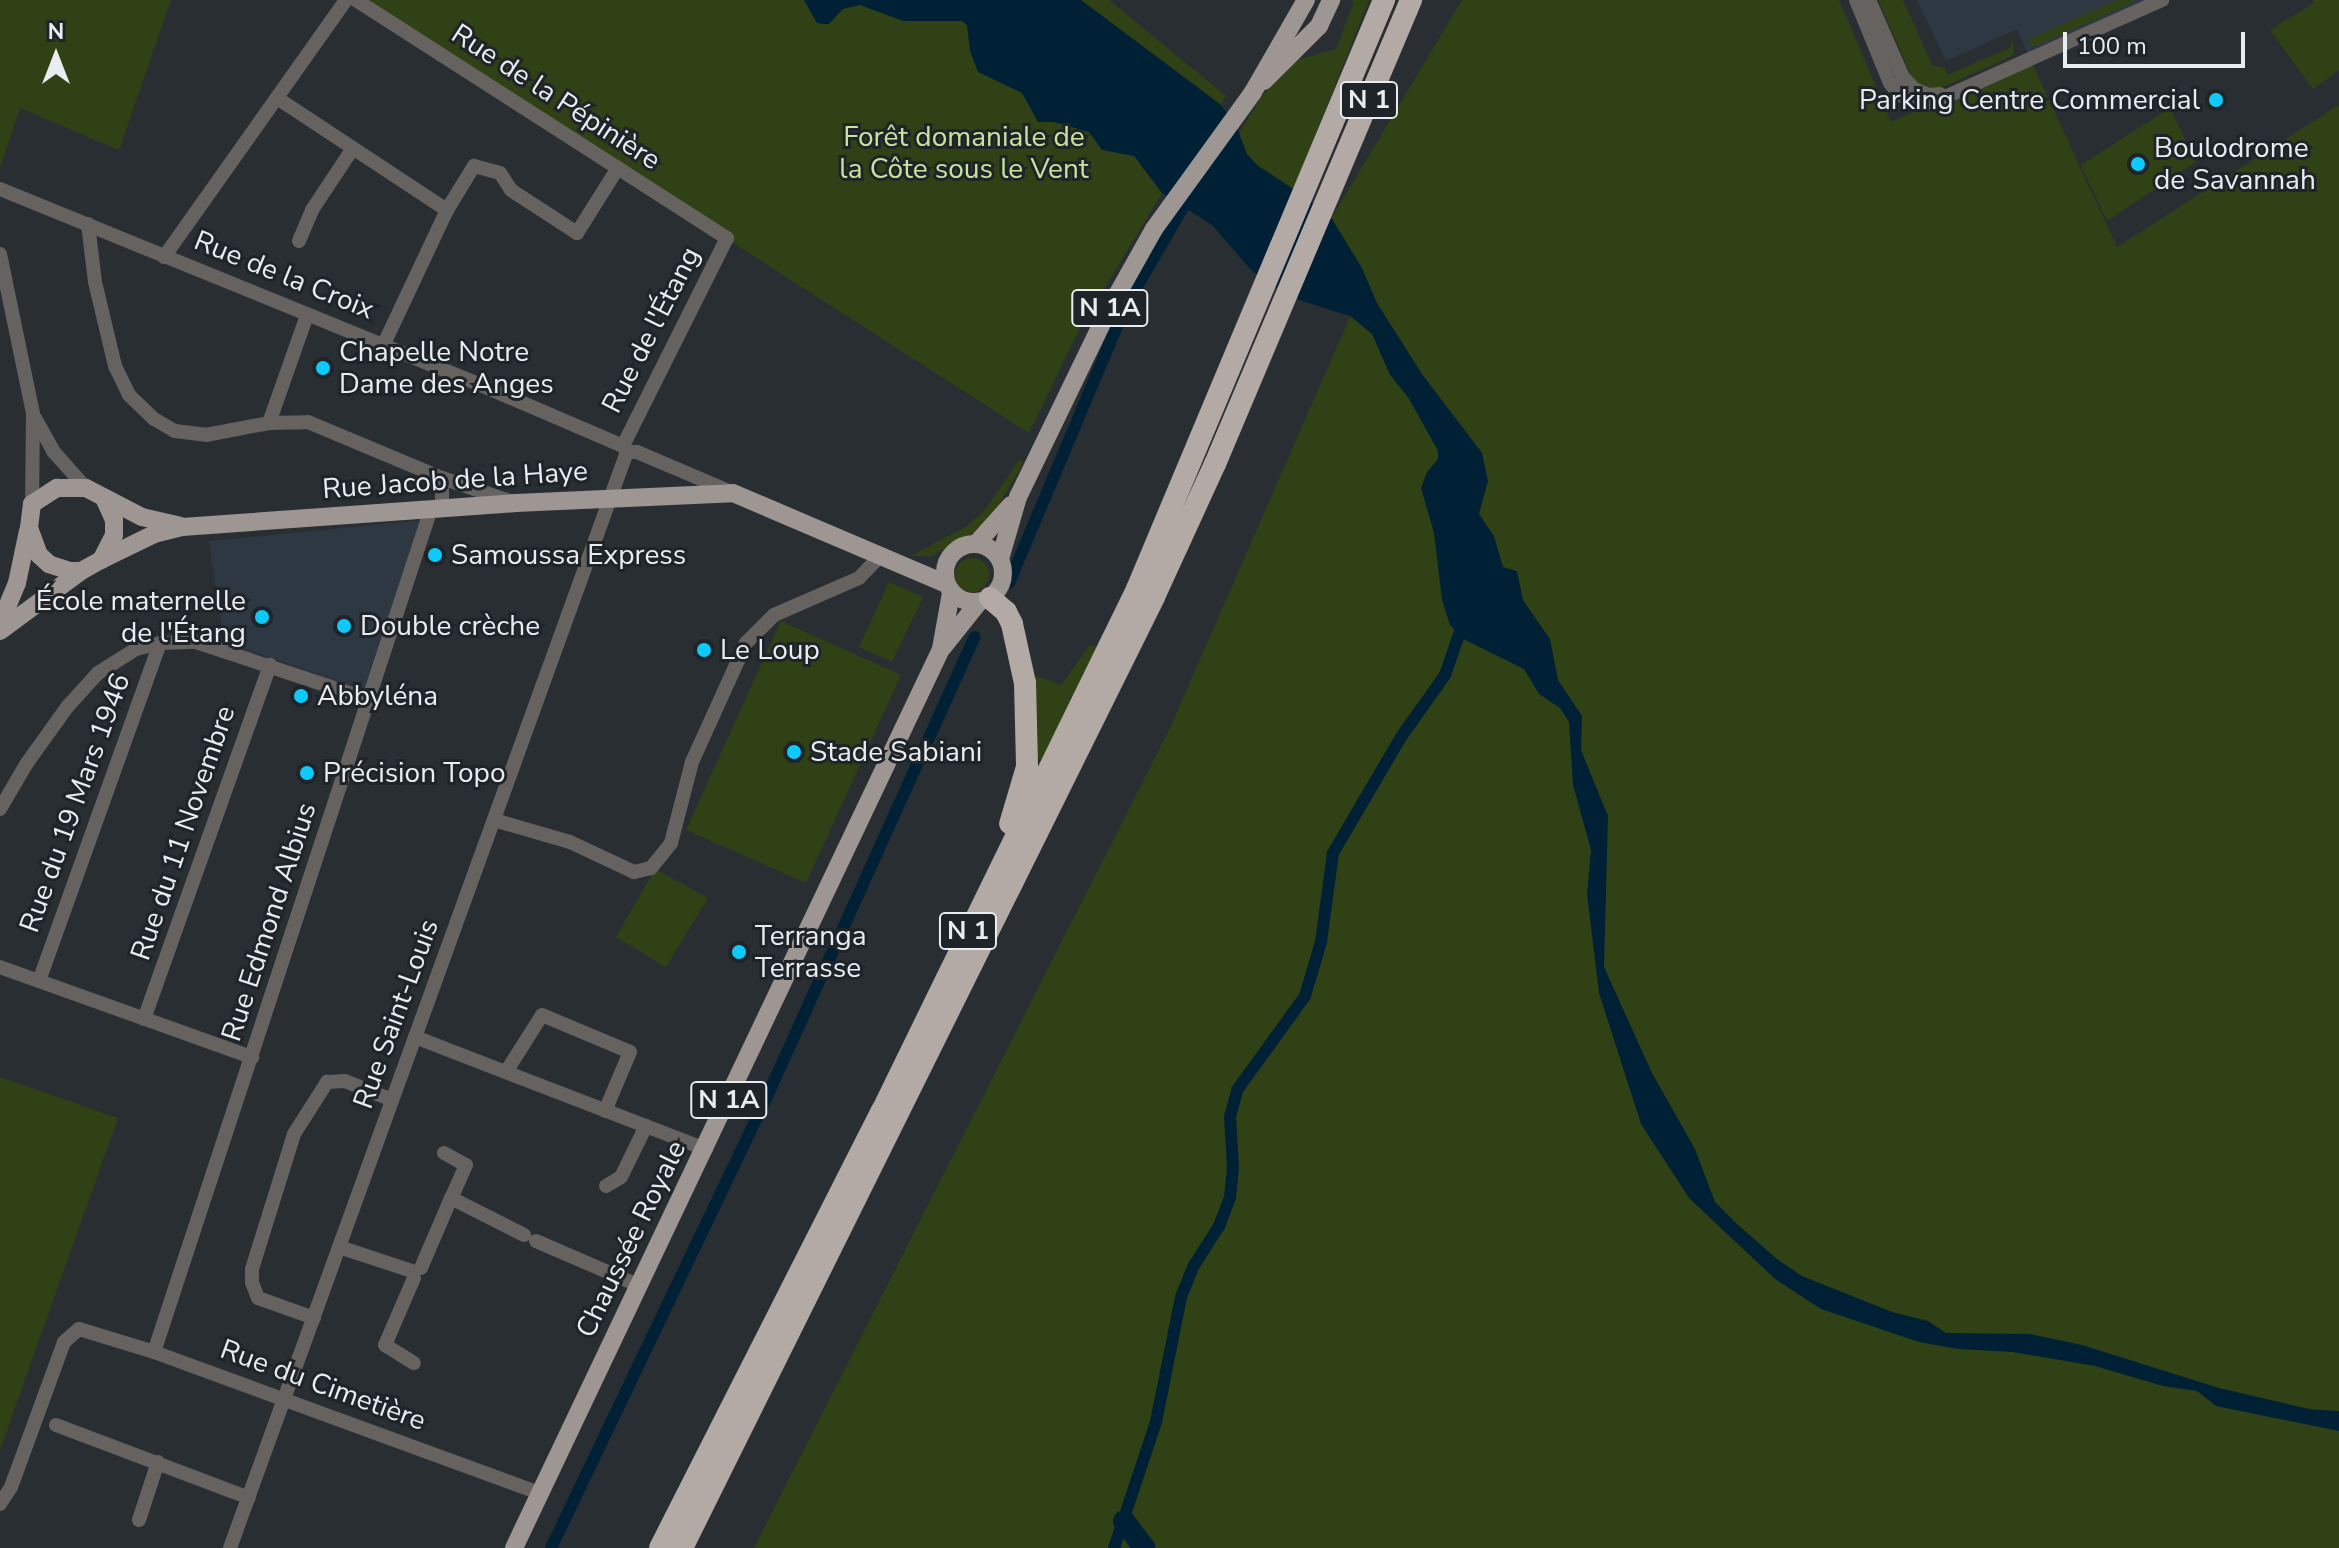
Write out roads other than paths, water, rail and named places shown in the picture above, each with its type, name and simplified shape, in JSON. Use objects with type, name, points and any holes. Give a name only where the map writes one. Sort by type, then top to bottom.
[{"type":"highway","name":"N 1","points":[[682,1548],[1100,711],[1215,464],[1322,153],[1384,0]]},
{"type":"highway","name":"N 1","points":[[660,1548],[882,1111],[1137,589],[1266,312],[1327,201],[1411,0]]},
{"type":"highway","points":[[1363,115],[1426,0]]},
{"type":"highway","points":[[982,901],[1024,784],[1028,740],[1018,643],[1006,612],[985,600]]},
{"type":"main road","name":"N 1A","points":[[1000,559],[1018,497],[1108,311],[1154,229],[1253,92],[1306,0]]},
{"type":"main road","name":"N 1A","points":[[1253,92],[1319,26],[1331,0]]},
{"type":"main road","points":[[0,624],[17,583],[32,504],[57,488],[86,488],[105,500],[114,520],[114,535],[101,560],[81,571],[0,631]]},
{"type":"main road","name":"Rue Jacob de la Haye","points":[[101,560],[154,534],[182,527],[516,503],[733,493]]},
{"type":"main road","name":"Rue de la Croix","points":[[733,493],[890,559],[949,589]]},
{"type":"main road","name":"N 1A","points":[[976,544],[1018,497]]},
{"type":"main road","name":"Rue Jacob de la Haye","points":[[105,500],[142,517],[182,527]]},
{"type":"main road","points":[[29,528],[31,542],[49,564],[81,571]]},
{"type":"main road","points":[[976,544],[990,548],[1000,559],[1003,576],[985,600],[959,599],[949,589],[947,560],[959,548],[976,544]]},
{"type":"main road","name":"Rue de la Croix","points":[[890,559],[947,560]]},
{"type":"main road","name":"Chaussée Royale","points":[[941,649],[949,589]]},
{"type":"main road","name":"Chaussée Royale","points":[[514,1548],[941,649],[985,600]]},
{"type":"street","points":[[164,257],[346,0]]},
{"type":"street","name":"Rue de la Pépinière","points":[[356,0],[727,238]]},
{"type":"street","points":[[1856,0],[1883,70],[1900,95],[1916,102],[1934,102],[2162,0]]},
{"type":"street","points":[[1869,0],[1903,77],[1914,89],[1929,95],[1952,93]]},
{"type":"street","points":[[277,98],[447,210]]},
{"type":"street","points":[[299,241],[312,210],[353,148]]},
{"type":"street","points":[[383,346],[447,210],[474,166],[500,173],[511,190],[577,233],[618,168]]},
{"type":"street","name":"Rue de la Croix","points":[[0,189],[733,493]]},
{"type":"street","points":[[88,224],[95,282],[115,366],[129,395],[154,419],[175,431],[206,435],[269,423],[308,422],[442,478],[516,503]]},
{"type":"street","name":"Rue de l'Étang","points":[[612,498],[625,449],[727,238]]},
{"type":"street","points":[[0,254],[33,414],[32,504]]},
{"type":"street","points":[[269,423],[307,315]]},
{"type":"street","points":[[33,414],[53,451],[86,488]]},
{"type":"street","name":"Rue Edmond Albius","points":[[154,1352],[370,700],[437,509],[442,478]]},
{"type":"street","name":"Rue Saint-Louis","points":[[230,1548],[612,498]]},
{"type":"street","points":[[494,820],[570,842],[634,872],[651,868],[671,843],[692,762],[746,643],[774,615],[859,578],[890,559]]},
{"type":"street","points":[[0,809],[27,763],[98,673],[136,649],[160,643],[196,642],[370,700]]},
{"type":"street","name":"Rue du 19 Mars 1946","points":[[39,981],[160,643]]},
{"type":"street","name":"Rue du 11 Novembre","points":[[144,1019],[270,665]]},
{"type":"street","points":[[0,967],[252,1057]]},
{"type":"street","points":[[506,1072],[542,1015],[630,1052],[605,1111]]},
{"type":"street","points":[[415,1037],[706,1149]]},
{"type":"street","points":[[314,1318],[258,1298],[252,1282],[252,1269],[294,1134],[327,1082],[345,1081],[392,1100]]},
{"type":"street","points":[[606,1186],[621,1177],[646,1126]]},
{"type":"street","points":[[414,1363],[385,1345],[466,1165],[444,1153]]},
{"type":"street","points":[[451,1198],[530,1238],[640,1286]]},
{"type":"street","points":[[339,1247],[416,1273]]},
{"type":"street","name":"Rue du Cimetière","points":[[0,1504],[11,1487],[64,1342],[79,1329],[154,1352],[540,1493]]},
{"type":"street","points":[[56,1425],[249,1498]]},
{"type":"street","points":[[139,1520],[158,1462]]},
{"type":"water","points":[[804,0],[1081,0],[1220,104],[1236,125],[1247,154],[1257,165],[1307,198],[1332,219],[1362,268],[1377,303],[1422,374],[1482,453],[1488,481],[1479,514],[1494,536],[1503,567],[1517,571],[1523,600],[1550,639],[1558,680],[1582,716],[1581,750],[1608,816],[1604,967],[1652,1073],[1695,1149],[1715,1202],[1737,1224],[1802,1276],[1892,1312],[1928,1321],[1946,1333],[2030,1334],[2082,1345],[2219,1388],[2309,1409],[2339,1411],[2339,1431],[2216,1406],[2197,1391],[2163,1386],[2095,1366],[2012,1352],[1958,1349],[1919,1342],[1821,1309],[1775,1279],[1689,1198],[1641,1124],[1599,993],[1587,894],[1591,850],[1573,785],[1569,722],[1560,708],[1539,694],[1524,669],[1465,640],[1450,625],[1442,600],[1434,533],[1421,488],[1427,472],[1438,459],[1438,451],[1408,397],[1390,375],[1372,334],[1350,316],[1296,299],[1271,285],[1251,270],[1212,225],[1162,193],[1134,156],[1102,150],[1089,132],[1054,122],[1038,122],[1022,93],[978,72],[970,51],[967,25],[962,21],[903,21],[860,5],[843,9],[829,24],[823,24],[817,23]]},
{"type":"waterway","points":[[1009,583],[1125,307],[1182,209]]},
{"type":"waterway","points":[[1114,1548],[1156,1422],[1181,1297],[1193,1267],[1219,1226],[1230,1197],[1233,1167],[1230,1117],[1237,1090],[1305,996],[1321,942],[1333,853],[1401,737],[1445,675],[1464,620]]},
{"type":"waterway","points":[[551,1548],[770,1090],[975,637]]},
{"type":"waterway","points":[[1124,1521],[1144,1548]]},
{"type":"place","name":"Parking Centre Commercial","points":[[2216,100]]},
{"type":"place","name":"Boulodrome de Savannah","points":[[2138,164]]},
{"type":"place","name":"Chapelle Notre Dame des Anges","points":[[323,368]]},
{"type":"place","name":"Samoussa Express","points":[[435,555]]},
{"type":"place","name":"École maternelle de l'Étang","points":[[262,617]]},
{"type":"place","name":"Double crèche","points":[[344,626]]},
{"type":"place","name":"Le Loup","points":[[704,650]]},
{"type":"place","name":"Abbyléna","points":[[301,696]]},
{"type":"place","name":"Stade Sabiani","points":[[794,752]]},
{"type":"place","name":"Précision Topo","points":[[307,773]]},
{"type":"place","name":"Terranga Terrasse","points":[[739,952]]},
{"type":"park label","name":"Forêt domaniale de la Côte sous le Vent","points":[[964,153]]}]
